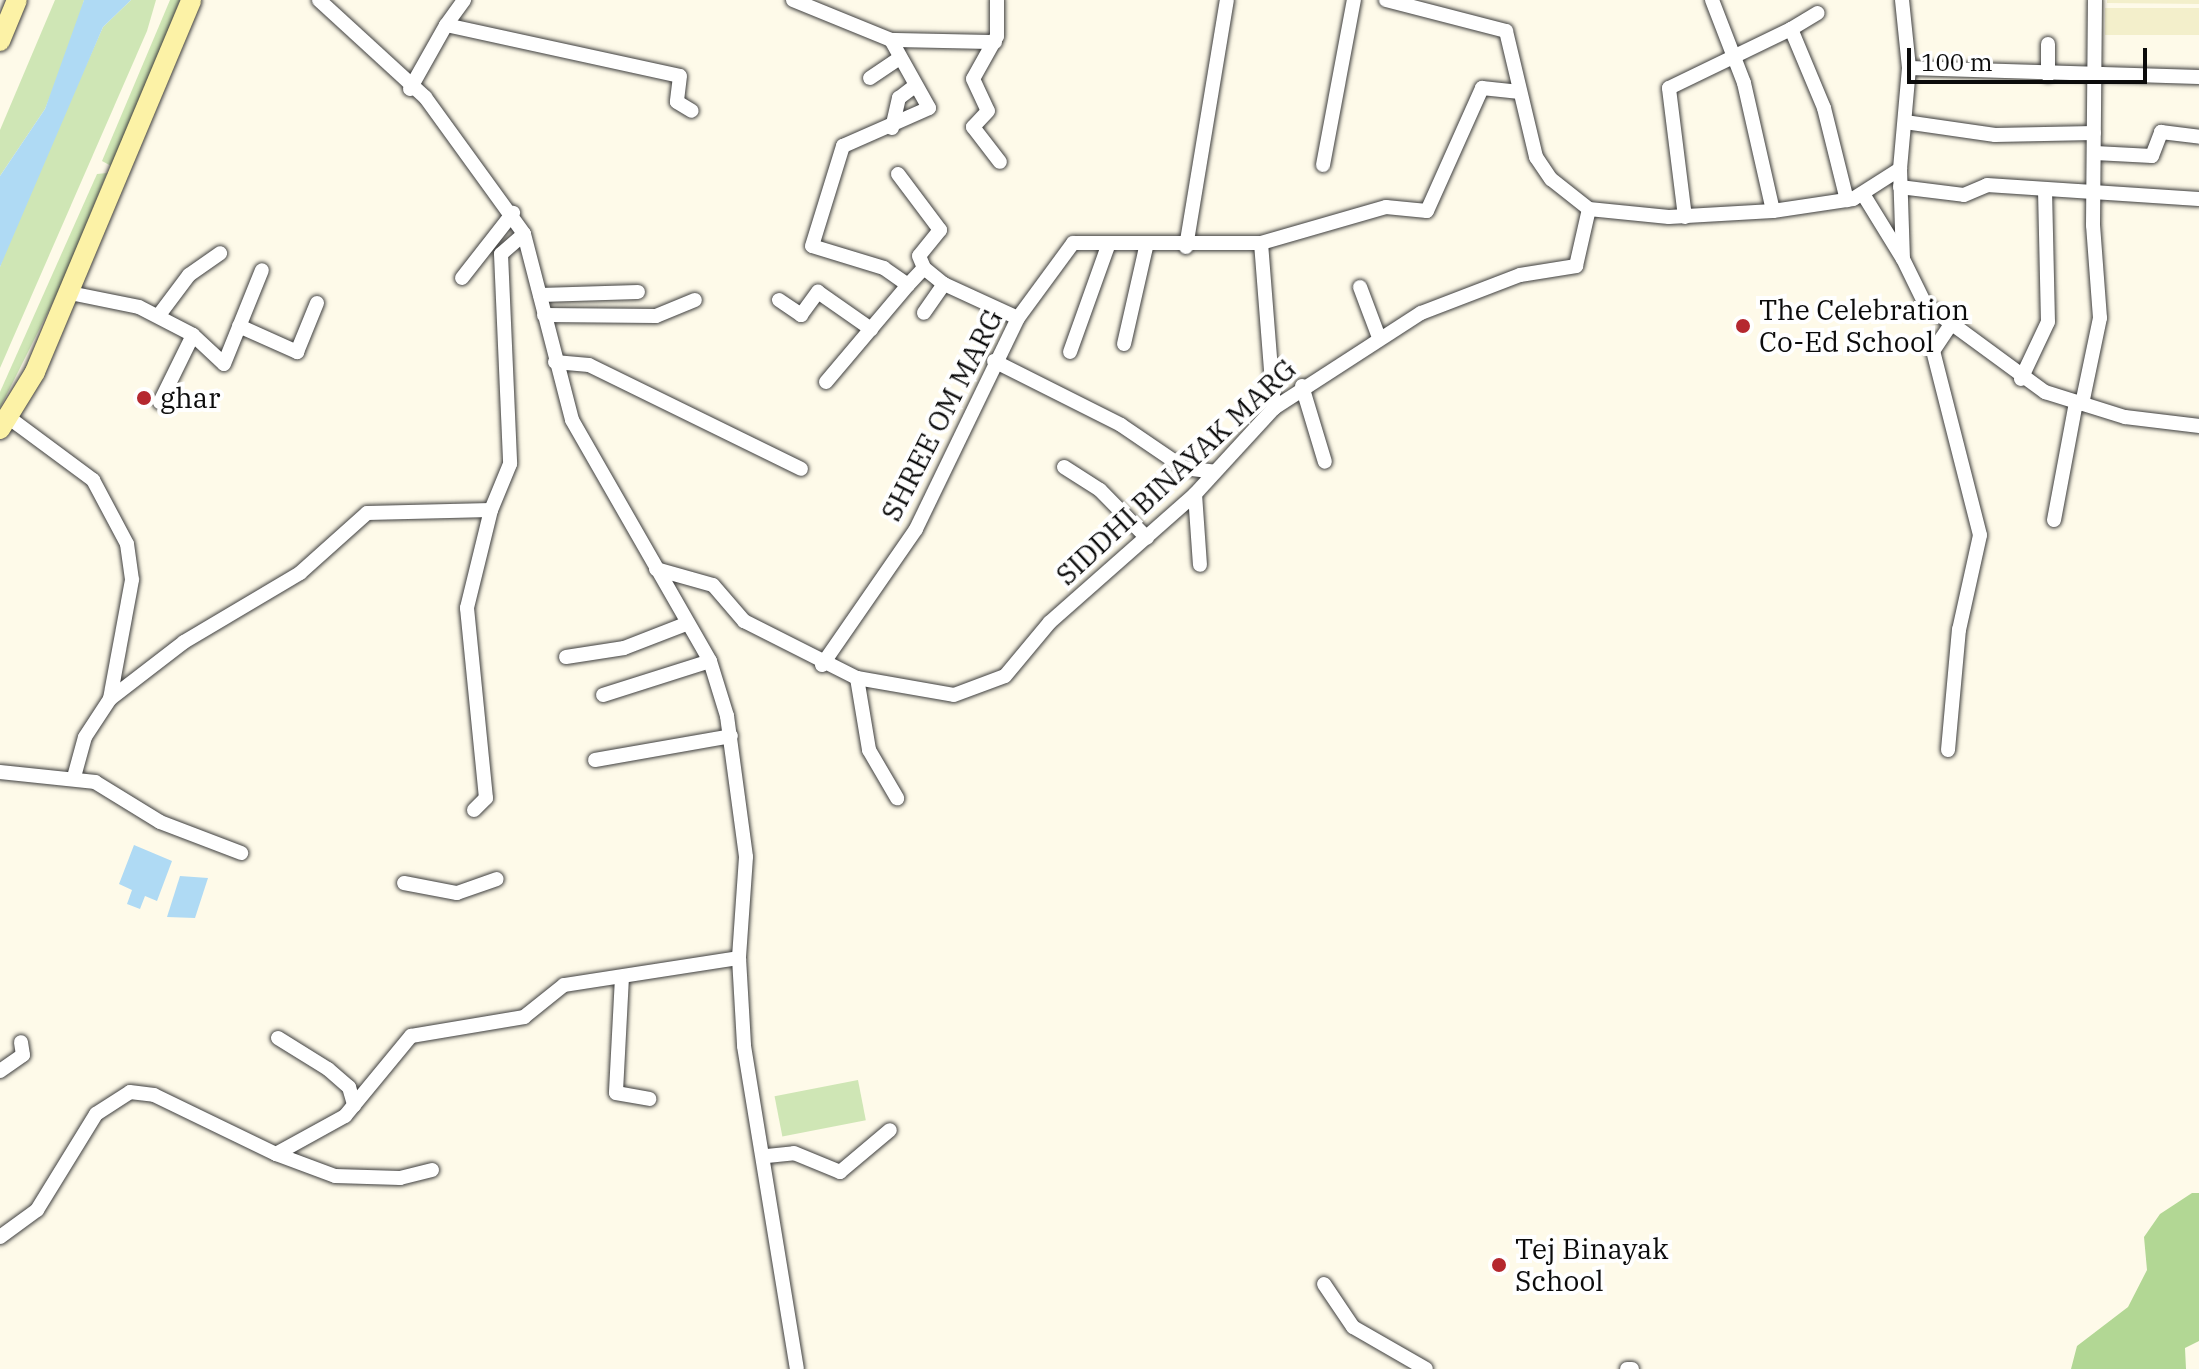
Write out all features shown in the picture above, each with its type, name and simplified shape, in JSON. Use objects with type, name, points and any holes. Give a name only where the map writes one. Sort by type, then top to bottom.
[{"type":"main road","points":[[0,41],[17,0]]},
{"type":"main road","points":[[4,423],[70,293],[191,0]]},
{"type":"street","points":[[319,0],[410,89],[425,97],[513,213],[524,234],[555,362],[587,450],[710,661],[731,736],[747,869],[739,958],[749,1078],[767,1156],[782,1305],[797,1369]]},
{"type":"street","points":[[410,89],[446,25],[464,0]]},
{"type":"street","points":[[793,0],[891,40],[995,42]]},
{"type":"street","points":[[997,0],[995,42],[973,79],[988,111],[973,127],[1000,162]]},
{"type":"street","points":[[1186,247],[1227,0]]},
{"type":"street","points":[[1323,165],[1354,0]]},
{"type":"street","points":[[1386,0],[1506,31],[1536,157],[1551,179],[1589,209],[1685,217],[1773,211],[1847,200],[1863,194],[1900,169]]},
{"type":"street","points":[[1712,0],[1736,61],[1773,211]]},
{"type":"street","points":[[1902,0],[1909,68],[1900,169],[1903,259]]},
{"type":"street","points":[[2054,520],[2100,318],[2092,189],[2095,153],[2095,0]]},
{"type":"street","points":[[1685,217],[1669,88],[1736,61],[1818,13]]},
{"type":"street","points":[[446,25],[680,76],[677,102],[692,111]]},
{"type":"street","points":[[1791,29],[1824,108],[1847,200]]},
{"type":"street","points":[[891,40],[898,59],[929,108],[892,128],[843,146],[812,246],[884,268],[908,285]]},
{"type":"street","points":[[2048,44],[2048,75]]},
{"type":"street","points":[[870,78],[898,59]]},
{"type":"street","points":[[1909,68],[2048,75],[2199,77]]},
{"type":"street","points":[[892,128],[899,98],[915,86]]},
{"type":"street","name":"SHREE OM MARG","points":[[822,665],[916,529],[994,361],[1018,318],[1073,243],[1186,247],[1261,243],[1386,207],[1427,211],[1482,88],[1520,92]]},
{"type":"street","points":[[1905,122],[1995,135],[2094,133]]},
{"type":"street","points":[[2095,153],[2152,156],[2161,132],[2199,137]]},
{"type":"street","points":[[898,174],[940,230],[919,256],[924,268],[944,284],[1018,318]]},
{"type":"street","points":[[1900,187],[1964,195],[1987,185],[2045,192],[2092,189],[2199,199]]},
{"type":"street","points":[[2021,379],[2048,322],[2045,192]]},
{"type":"street","points":[[1863,194],[1903,259],[1925,304],[1949,327],[2021,379],[2079,403],[2199,426]]},
{"type":"street","name":"SIDDHI BINAYAK MARG","points":[[656,569],[713,585],[744,621],[822,665],[857,678],[954,695],[989,686],[1195,494],[1274,408],[1378,335],[1490,284],[1576,266],[1589,209]]},
{"type":"street","points":[[462,278],[513,213]]},
{"type":"street","points":[[474,810],[486,798],[467,608],[491,510],[514,436],[501,254],[524,234]]},
{"type":"street","points":[[1261,243],[1274,408]]},
{"type":"street","points":[[1070,352],[1108,246]]},
{"type":"street","points":[[1124,344],[1146,247]]},
{"type":"street","points":[[159,315],[189,275],[220,253]]},
{"type":"street","points":[[826,382],[924,268]]},
{"type":"street","points":[[70,293],[159,315],[193,335],[224,364],[262,270]]},
{"type":"street","points":[[924,313],[944,284]]},
{"type":"street","points":[[1360,287],[1378,335]]},
{"type":"street","points":[[540,295],[638,292]]},
{"type":"street","points":[[779,300],[801,315],[818,292],[871,329]]},
{"type":"street","points":[[544,315],[656,316],[695,300]]},
{"type":"street","points":[[239,326],[297,352],[317,303]]},
{"type":"street","points":[[1948,750],[1959,630],[1980,535],[1933,351],[1949,327]]},
{"type":"street","points":[[160,402],[193,335]]},
{"type":"street","points":[[994,361],[1121,425],[1184,468],[1215,472]]},
{"type":"street","points":[[555,362],[589,365],[801,469]]},
{"type":"street","points":[[1302,386],[1325,462]]},
{"type":"street","points":[[4,423],[93,480],[127,544],[132,580],[110,699]]},
{"type":"street","points":[[1064,467],[1100,490],[1147,538]]},
{"type":"street","points":[[1195,494],[1200,565]]},
{"type":"street","points":[[74,777],[85,737],[110,699],[184,642],[300,573],[367,513],[491,510]]},
{"type":"street","points":[[566,657],[624,648],[686,624]]},
{"type":"street","points":[[603,695],[710,661]]},
{"type":"street","points":[[857,678],[869,750],[897,798]]},
{"type":"street","points":[[595,760],[731,736]]},
{"type":"street","points":[[0,772],[74,777],[160,822],[241,853]]},
{"type":"street","points":[[404,883],[457,893],[497,879]]},
{"type":"street","points":[[276,1154],[354,1105],[411,1036],[495,1026],[524,1017],[564,985],[739,958]]},
{"type":"street","points":[[622,977],[616,1093],[649,1099]]},
{"type":"street","points":[[278,1038],[339,1078],[354,1105]]},
{"type":"street","points":[[0,1071],[23,1055],[21,1042]]},
{"type":"street","points":[[0,1237],[37,1210],[96,1114],[130,1092],[154,1095],[276,1154],[335,1176],[432,1170]]},
{"type":"street","points":[[767,1156],[794,1153],[840,1172],[890,1130]]},
{"type":"street","points":[[1324,1284],[1353,1327],[1378,1348],[1426,1369]]},
{"type":"shaded area","points":[[2107,0],[2199,0],[2199,4],[2107,3]]},
{"type":"shaded area","points":[[2105,8],[2199,8],[2199,35],[2105,35]]},
{"type":"green space","points":[[55,0],[84,0],[75,35],[45,109],[0,176],[0,130]]},
{"type":"green space","points":[[131,0],[156,0],[147,31],[0,368],[0,267],[9,238],[103,27]]},
{"type":"green space","points":[[170,0],[180,0],[113,167],[102,161]]},
{"type":"green space","points":[[107,173],[61,286],[0,408],[0,392],[97,174]]},
{"type":"green space","points":[[858,1080],[866,1120],[782,1136],[775,1096]]},
{"type":"green space","points":[[2192,1193],[2199,1193],[2199,1341],[2185,1348],[2186,1369],[2071,1369],[2077,1346],[2128,1307],[2147,1270],[2144,1237],[2160,1214]]},
{"type":"water","points":[[84,0],[131,0],[103,27],[0,267],[0,176],[45,109]]},
{"type":"water","points":[[134,845],[172,861],[157,901],[145,896],[140,909],[127,904],[132,890],[119,884]]},
{"type":"water","points":[[180,876],[208,878],[195,918],[167,917]]},
{"type":"place","name":"The Celebration Co-Ed School","points":[[1743,326]]},
{"type":"place","name":"ghar","points":[[144,398]]},
{"type":"place","name":"Tej Binayak School","points":[[1499,1265]]}]
